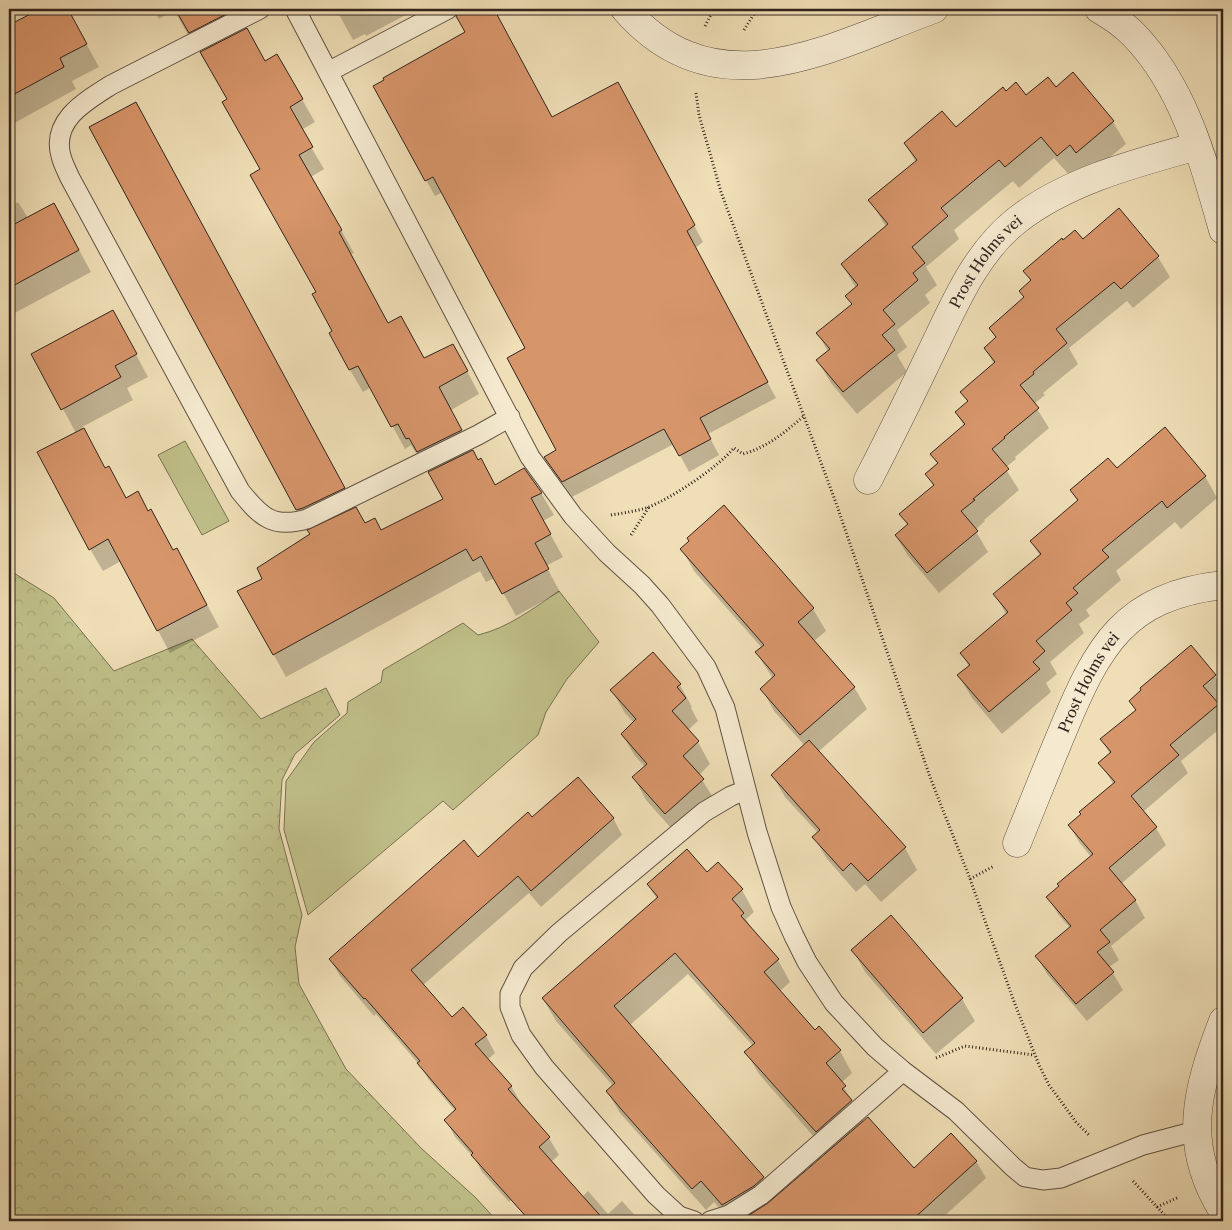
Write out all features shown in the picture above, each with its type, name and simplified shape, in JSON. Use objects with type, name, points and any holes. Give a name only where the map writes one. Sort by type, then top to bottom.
[{"type":"street","points":[[625,9],[652,35],[680,52],[719,63],[742,65],[795,60],[826,51],[934,9]]},
{"type":"street","points":[[1099,9],[1116,19],[1132,33],[1148,51],[1173,90],[1197,146],[1223,230]]},
{"type":"street","name":"Prost Holms vei","points":[[868,480],[976,266],[1001,234],[1016,220],[1034,209],[1105,174],[1197,146]]},
{"type":"street","name":"Prost Holms vei","points":[[1017,843],[1075,701],[1102,649],[1128,622],[1156,602],[1182,593],[1223,585]]},
{"type":"street","points":[[1223,1021],[1207,1067],[1196,1115],[1200,1155],[1206,1176],[1223,1211]]},
{"type":"lane","points":[[260,9],[92,97],[78,107],[70,116],[63,127],[59,141],[61,156],[70,178],[240,491],[263,516],[276,522],[292,524],[300,522],[469,440],[510,417]]},
{"type":"lane","points":[[295,9],[530,456],[560,500],[608,554],[642,585],[660,605],[706,667],[725,708],[757,832],[781,907],[807,962],[834,1003],[875,1047],[956,1111],[1013,1167],[1026,1177],[1043,1180],[1061,1178],[1143,1144],[1196,1130]]},
{"type":"lane","points":[[328,72],[448,9]]},
{"type":"lane","points":[[694,1221],[679,1216],[656,1195],[544,1067],[521,1036],[510,1007],[510,994],[523,968],[558,933],[704,812],[717,803],[746,790]]},
{"type":"lane","points":[[710,1221],[729,1215],[760,1195],[906,1073]]},
{"type":"path","points":[[695,87],[699,115],[720,192],[836,503],[930,777],[1035,1055],[1049,1085],[1076,1122],[1112,1157],[1170,1221]]},
{"type":"path","points":[[649,506],[668,497],[724,460],[734,448],[744,454],[757,450],[769,444],[804,416]]},
{"type":"path","points":[[906,1073],[965,1046],[1035,1055]]},
{"type":"path","points":[[1157,1207],[1180,1196]]},
{"type":"green space","points":[[185,441],[229,521],[202,535],[158,455]]},
{"type":"green space","points":[[9,570],[54,598],[114,671],[192,639],[261,719],[326,688],[340,715],[295,754],[282,780],[279,829],[302,915],[295,947],[299,984],[346,1069],[421,1148],[476,1198],[497,1221],[9,1221]]},
{"type":"green space","points":[[559,591],[599,642],[567,679],[546,712],[538,735],[453,810],[443,801],[308,915],[284,830],[286,781],[314,742],[347,713],[348,702],[381,682],[383,670],[463,623],[478,635],[489,632],[520,617]]},
{"type":"building","points":[[40,9],[68,9],[87,44],[60,58],[64,67],[9,97],[9,25]]},
{"type":"building","points":[[175,9],[236,9],[189,33]]},
{"type":"building","points":[[459,9],[494,9],[552,117],[618,82],[695,225],[687,231],[768,382],[700,418],[711,439],[679,456],[664,429],[562,482],[544,457],[556,450],[507,358],[525,348],[433,177],[425,181],[373,86],[384,80],[383,78],[465,32],[456,16]]},
{"type":"building","points":[[247,28],[265,61],[277,54],[303,99],[290,107],[313,147],[299,155],[342,230],[339,232],[388,323],[401,316],[424,358],[453,344],[468,371],[439,387],[462,430],[417,452],[409,438],[406,439],[398,424],[391,427],[358,366],[349,370],[329,333],[332,331],[312,294],[316,292],[250,175],[260,169],[222,102],[227,99],[200,52]]},
{"type":"building","points":[[1073,72],[1114,121],[1076,153],[1070,145],[1057,156],[1041,137],[1005,167],[999,160],[941,208],[948,216],[912,247],[925,263],[913,273],[918,280],[883,310],[895,324],[882,335],[895,350],[843,392],[816,360],[830,349],[816,333],[852,304],[845,296],[858,285],[841,264],[888,224],[868,200],[917,160],[904,143],[942,111],[956,127],[1003,87],[1006,91],[1016,82],[1026,95],[1048,77],[1056,87]]},
{"type":"building","points":[[136,102],[345,488],[303,508],[296,510],[89,127]]},
{"type":"building","points":[[54,203],[79,250],[9,288],[9,227]]},
{"type":"building","points":[[1119,208],[1159,256],[1121,289],[1114,282],[1056,329],[1067,343],[1020,385],[1039,408],[992,449],[1009,469],[961,511],[978,531],[927,573],[895,535],[908,524],[899,514],[934,485],[925,474],[938,463],[930,454],[965,424],[955,412],[968,401],[960,392],[995,362],[984,348],[996,337],[989,328],[1024,297],[1019,291],[1031,280],[1023,271],[1062,238],[1063,240],[1075,230],[1083,239]]},
{"type":"building","points":[[113,310],[137,354],[115,366],[121,377],[61,410],[31,354]]},
{"type":"building","points":[[1165,427],[1206,476],[1167,508],[1162,501],[1102,550],[1109,557],[1073,588],[1078,593],[1066,603],[1072,610],[1036,641],[1045,651],[1033,662],[1040,669],[989,712],[957,675],[970,665],[960,653],[1008,612],[993,594],[1041,554],[1030,541],[1078,500],[1070,490],[1108,458],[1117,468]]},
{"type":"building","points":[[84,428],[105,468],[109,466],[126,498],[138,491],[148,511],[151,509],[173,550],[177,548],[207,605],[157,631],[108,539],[89,550],[37,452]]},
{"type":"building","points":[[473,450],[478,460],[481,458],[495,485],[524,468],[542,493],[531,498],[551,534],[535,543],[549,569],[502,594],[481,556],[473,561],[466,549],[273,655],[237,591],[262,579],[257,568],[310,534],[307,530],[356,507],[365,523],[375,518],[381,530],[443,499],[428,472]]},
{"type":"building","points":[[724,505],[814,608],[798,622],[855,687],[800,735],[760,689],[775,675],[755,652],[764,645],[680,549],[689,541],[687,538]]},
{"type":"building","points":[[1191,645],[1216,675],[1203,686],[1219,704],[1170,745],[1179,755],[1131,796],[1157,827],[1109,868],[1136,900],[1100,930],[1110,942],[1097,952],[1114,972],[1076,1004],[1035,956],[1071,926],[1046,897],[1059,886],[1057,884],[1093,854],[1068,825],[1081,814],[1079,812],[1115,782],[1098,763],[1111,752],[1100,739],[1136,710],[1129,701],[1141,690],[1140,688]]},
{"type":"building","points":[[653,652],[681,684],[677,687],[686,698],[672,711],[699,741],[683,756],[704,779],[665,814],[632,777],[647,764],[621,734],[636,719],[610,690]]},
{"type":"building","points":[[809,740],[906,847],[868,881],[851,863],[843,871],[812,837],[820,830],[771,775]]},
{"type":"building","points":[[578,777],[614,818],[531,891],[518,876],[411,970],[452,1017],[463,1007],[487,1035],[475,1044],[512,1086],[508,1089],[550,1137],[539,1147],[605,1221],[530,1221],[471,1155],[473,1153],[444,1120],[456,1109],[417,1063],[420,1061],[329,959],[464,840],[478,857],[528,812],[532,817]]},
{"type":"building","points":[[687,849],[707,872],[718,862],[743,889],[732,899],[744,913],[741,916],[779,959],[764,972],[815,1030],[819,1026],[841,1050],[826,1063],[846,1086],[842,1089],[852,1100],[816,1132],[744,1052],[755,1043],[675,953],[614,1006],[764,1177],[754,1186],[722,1205],[701,1181],[692,1189],[621,1109],[606,1091],[615,1083],[542,998],[658,897],[647,884]]},
{"type":"building","points":[[891,915],[963,998],[923,1033],[851,950]]},
{"type":"building","points":[[868,1117],[914,1168],[951,1133],[977,1161],[911,1221],[740,1221],[768,1203]]}]
